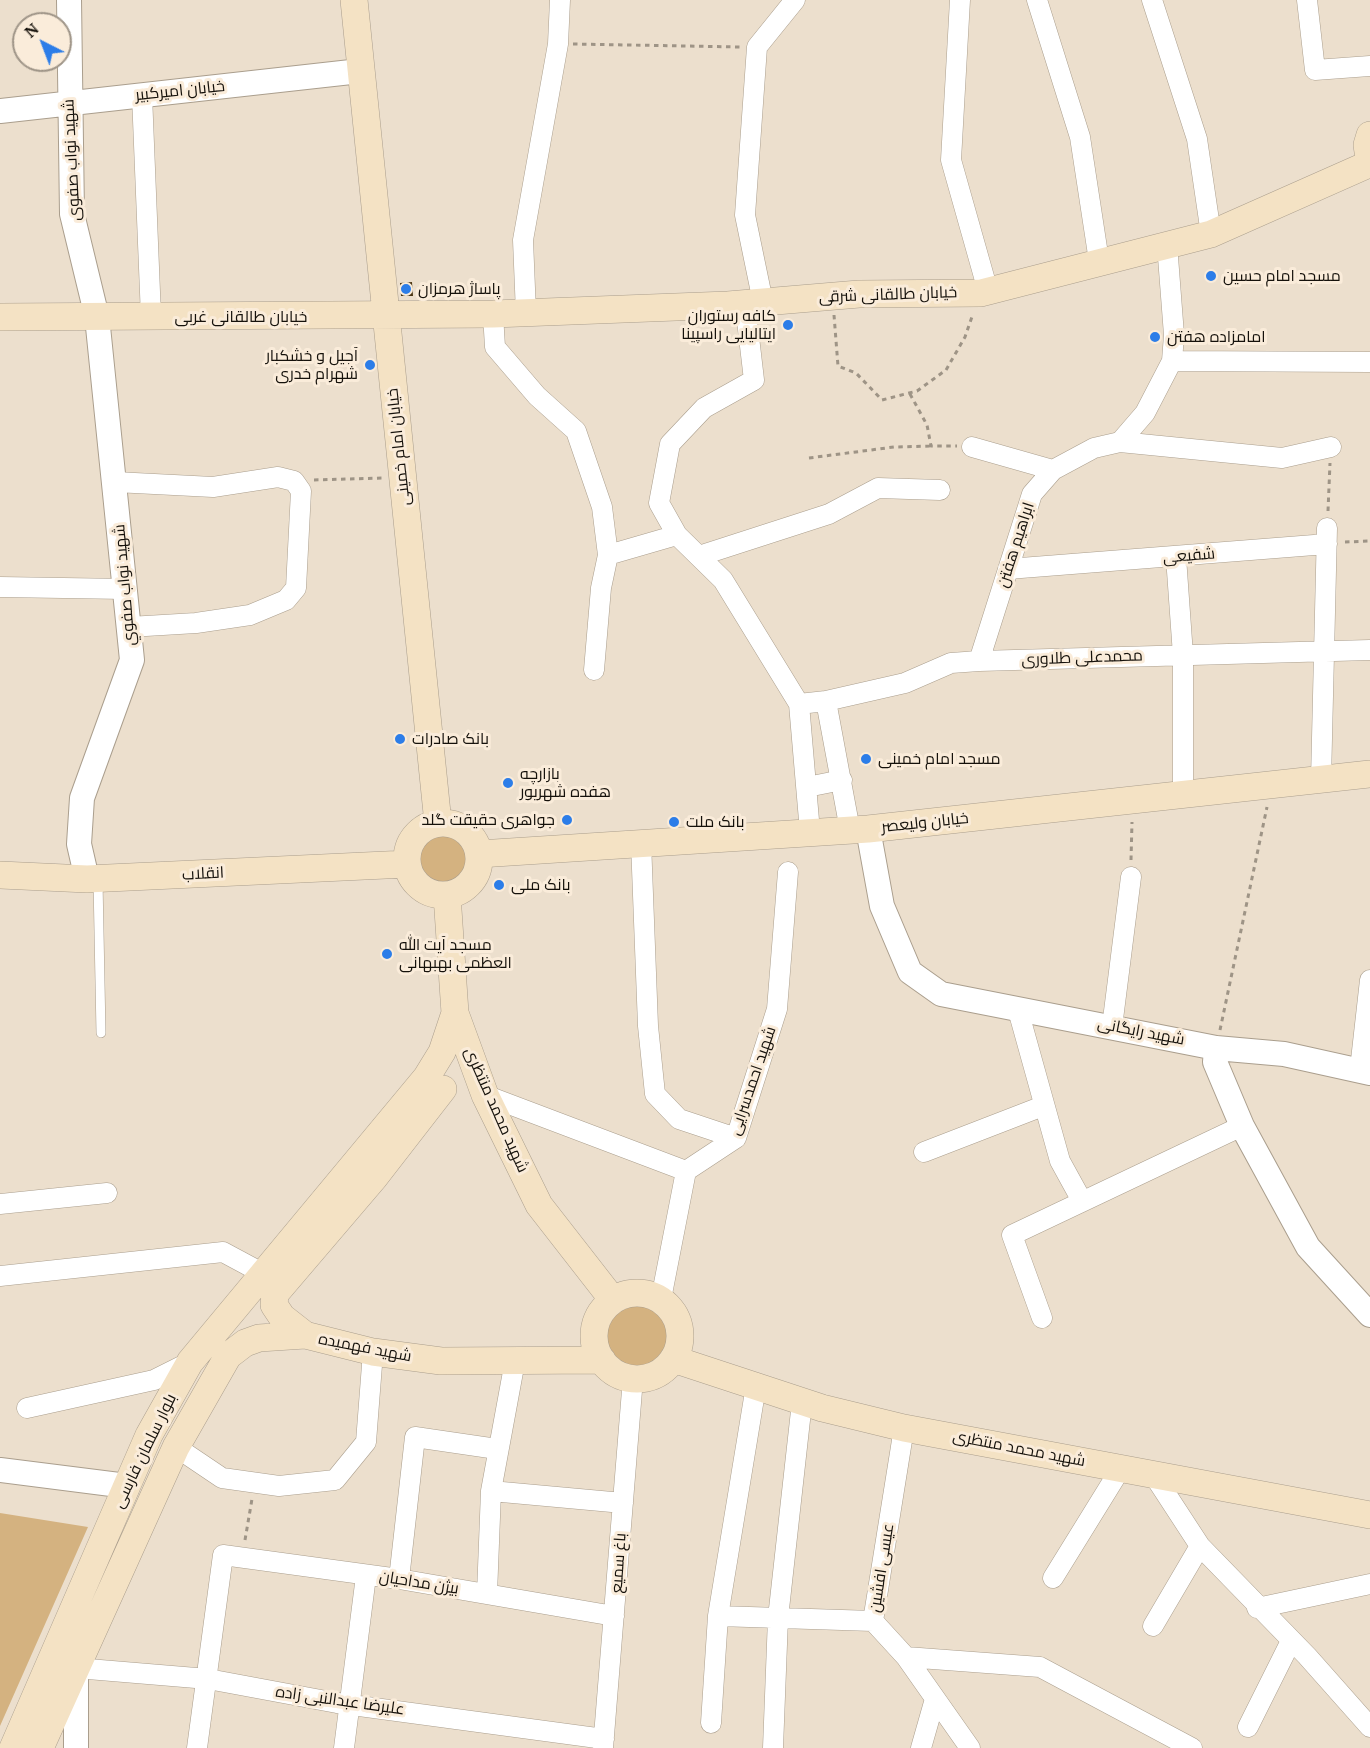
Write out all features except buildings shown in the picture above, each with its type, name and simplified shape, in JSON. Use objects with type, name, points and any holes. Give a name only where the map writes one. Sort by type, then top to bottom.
[{"type":"main road","name":"خیابان امام خمینی","points":[[354,0],[438,823]]},
{"type":"main road","points":[[1370,135],[1367,145],[1370,165]]},
{"type":"main road","name":"خیابان طالقانی شرقی","points":[[385,316],[526,313],[754,303],[835,296],[984,292],[1211,234],[1370,165]]},
{"type":"main road","name":"خیابان طالقانی غربی","points":[[0,316],[385,316]]},
{"type":"main road","name":"خیابان ولیعصر","points":[[479,854],[859,830],[1370,774]]},
{"type":"main road","points":[[438,823],[452,824],[465,831],[474,841],[479,854],[478,868],[471,881],[461,891],[447,895],[433,894],[420,888],[411,878],[407,864],[408,850],[414,837],[424,828],[438,823]]},
{"type":"main road","name":"انقلاب","points":[[0,875],[93,879],[407,864]]},
{"type":"main road","name":"شهید محمد منتظری","points":[[447,895],[455,1013],[485,1095],[539,1205],[613,1300]]},
{"type":"main road","points":[[455,1013],[435,1083],[485,1095]]},
{"type":"main road","name":"بلوار سلمان فارسی","points":[[13,1748],[149,1435],[190,1362],[264,1274],[435,1083]]},
{"type":"main road","name":"شهید فهمیده","points":[[435,1083],[374,1178],[275,1294],[274,1305],[282,1317],[305,1335],[373,1352],[441,1361],[602,1360]]},
{"type":"main road","points":[[554,1361],[572,1343],[586,1322],[593,1300],[595,1277]]},
{"type":"main road","points":[[628,1293],[645,1293],[661,1299],[673,1311],[679,1326],[680,1343],[674,1359],[662,1371],[646,1378],[633,1378],[614,1372],[602,1360],[595,1345],[595,1328],[601,1312],[613,1300],[628,1293]]},
{"type":"main road","name":"بلوار سلمان فارسی","points":[[40,1748],[176,1447],[202,1397],[228,1356],[245,1342],[259,1338],[305,1335]]},
{"type":"main road","name":"شهید محمد منتظری","points":[[674,1359],[802,1402],[904,1428],[1370,1515]]},
{"type":"street","name":"شهید نواب صفوی","points":[[69,0],[72,214],[97,317]]},
{"type":"street","points":[[526,313],[523,240],[558,44],[560,0]]},
{"type":"street","points":[[795,0],[758,47],[745,215],[754,303],[754,380],[704,408],[670,444],[659,503],[677,535],[723,580],[799,704],[810,832]]},
{"type":"street","points":[[960,0],[951,160],[984,292]]},
{"type":"street","points":[[1037,0],[1080,137],[1099,261]]},
{"type":"street","points":[[1152,0],[1197,139],[1211,234]]},
{"type":"street","points":[[1307,0],[1315,70],[1370,66]]},
{"type":"street","name":"خیابان امیرکبیر","points":[[0,111],[360,71]]},
{"type":"street","points":[[142,95],[152,317]]},
{"type":"street","points":[[1120,442],[1145,414],[1172,361],[1174,335],[1167,244]]},
{"type":"street","points":[[494,314],[495,346],[537,396],[576,431],[602,507],[608,555],[600,588],[594,670]]},
{"type":"street","name":"شهید نواب صفوي","points":[[93,879],[79,844],[82,798],[132,660],[97,317]]},
{"type":"street","points":[[1172,361],[1370,362]]},
{"type":"street","points":[[1120,442],[1282,458],[1331,447]]},
{"type":"street","name":"ابراهیم هفتن","points":[[979,661],[1032,494],[1053,470],[1094,448],[1120,442]]},
{"type":"street","points":[[972,447],[1053,470]]},
{"type":"street","points":[[115,482],[213,487],[278,477],[294,481],[301,491],[299,565],[296,588],[286,600],[250,615],[196,623],[129,627]]},
{"type":"street","points":[[699,556],[830,514],[878,488],[940,490]]},
{"type":"street","points":[[608,555],[677,535]]},
{"type":"street","points":[[1321,780],[1322,651],[1327,536]]},
{"type":"street","name":"شفیعی","points":[[1008,569],[1176,557],[1327,536]]},
{"type":"street","points":[[1176,557],[1183,656],[1183,795]]},
{"type":"street","points":[[0,586],[126,589]]},
{"type":"street","name":"محمدعلی طلاوری","points":[[799,704],[826,701],[905,683],[951,663],[1370,650]]},
{"type":"street","points":[[826,701],[842,780],[859,830]]},
{"type":"street","points":[[807,787],[842,780]]},
{"type":"street","name":"شهید رایگانی","points":[[859,830],[882,906],[910,972],[941,994],[1216,1048],[1284,1054],[1365,1071]]},
{"type":"street","points":[[641,842],[648,1026],[655,1094],[679,1119],[736,1138]]},
{"type":"street","name":"شهید احمدسرایی","points":[[686,1172],[736,1138],[777,1009],[788,872]]},
{"type":"street","points":[[1112,1026],[1131,877]]},
{"type":"street","points":[[1365,1071],[1370,980]]},
{"type":"street","points":[[1018,1010],[1060,1161],[1082,1201]]},
{"type":"street","points":[[1216,1048],[1215,1062],[1242,1126],[1308,1247],[1370,1315]]},
{"type":"street","points":[[485,1095],[686,1172],[661,1299]]},
{"type":"street","points":[[924,1152],[1044,1106]]},
{"type":"street","points":[[1042,1318],[1012,1234],[1242,1126]]},
{"type":"street","points":[[0,1204],[107,1193]]},
{"type":"street","points":[[0,1276],[223,1252],[264,1274]]},
{"type":"street","points":[[176,1447],[222,1478],[279,1486],[335,1480],[366,1443],[373,1352]]},
{"type":"street","points":[[487,1594],[491,1491],[515,1361]]},
{"type":"street","points":[[27,1408],[154,1380],[190,1362]]},
{"type":"street","name":"باغ سمیع","points":[[603,1744],[633,1378]]},
{"type":"street","points":[[711,1723],[718,1616],[756,1386]]},
{"type":"street","points":[[773,1748],[778,1618],[802,1402]]},
{"type":"street","name":"عیسی افشین","points":[[904,1428],[873,1621],[906,1658],[970,1748]]},
{"type":"street","points":[[399,1579],[415,1437],[497,1449]]},
{"type":"street","points":[[1053,1578],[1121,1468]]},
{"type":"street","points":[[0,1470],[127,1486]]},
{"type":"street","points":[[1153,1474],[1200,1546],[1370,1727]]},
{"type":"street","points":[[491,1491],[623,1503]]},
{"type":"street","points":[[1154,1626],[1200,1546]]},
{"type":"street","points":[[197,1748],[232,1557]]},
{"type":"street","name":"بیژن مداحیان","points":[[232,1557],[399,1579],[614,1616]]},
{"type":"street","points":[[344,1748],[366,1576]]},
{"type":"street","points":[[1257,1608],[1370,1584]]},
{"type":"street","points":[[718,1616],[873,1621]]},
{"type":"street","points":[[1248,1727],[1291,1641]]},
{"type":"street","points":[[906,1658],[1040,1667],[1192,1748]]},
{"type":"street","points":[[76,1668],[76,1748]]},
{"type":"street","name":"علیرضا عبدالنبی زاده","points":[[76,1668],[208,1679],[603,1744]]},
{"type":"street","points":[[921,1748],[935,1699]]},
{"type":"lane","points":[[93,879],[101,1033]]},
{"type":"path","points":[[558,44],[758,47]]},
{"type":"path","points":[[835,296],[838,366],[856,373],[882,400],[910,394],[946,370],[965,338],[984,292]]},
{"type":"path","points":[[910,394],[927,425],[932,446]]},
{"type":"path","points":[[809,458],[882,448],[972,447]]},
{"type":"path","points":[[1331,447],[1327,536],[1370,541]]},
{"type":"path","points":[[294,481],[402,477]]},
{"type":"path","points":[[1216,1048],[1272,785]]},
{"type":"path","points":[[1131,877],[1132,800]]},
{"type":"path","points":[[232,1557],[255,1483]]},
{"type":"shaded area","points":[[444,828],[461,833],[466,837],[470,842],[475,859],[470,876],[466,881],[461,885],[444,890],[427,885],[422,881],[418,876],[413,859],[418,842],[422,837],[427,833]]},
{"type":"shaded area","points":[[637,1304],[649,1306],[660,1313],[667,1324],[669,1336],[667,1348],[660,1359],[649,1366],[637,1368],[625,1366],[614,1359],[607,1348],[605,1336],[607,1324],[614,1313],[625,1306]]},
{"type":"shaded area","points":[[0,1513],[88,1527],[0,1726]]},
{"type":"place","name":"مسجد امام حسین","points":[[1211,276]]},
{"type":"place","name":"پاساژ هرمزان","points":[[406,289]]},
{"type":"place","name":"کافه رستوران ایتالیایی راسپینا","points":[[788,325]]},
{"type":"place","name":"امامزاده هفتن","points":[[1155,337]]},
{"type":"place","name":"آجیل و خشکبار شهرام خدری","points":[[370,365]]},
{"type":"place","name":"بانک صادرات","points":[[400,739]]},
{"type":"place","name":"مسجد امام خمینی","points":[[866,759]]},
{"type":"place","name":"بازارچه هفده شهریور","points":[[508,783]]},
{"type":"place","name":"جواهری حقیقت گلد","points":[[567,820]]},
{"type":"place","name":"بانک ملت","points":[[674,822]]},
{"type":"place","name":"بانک ملی","points":[[499,885]]},
{"type":"place","name":"مسجد آیت الله العظمی بهبهانی","points":[[387,954]]}]
